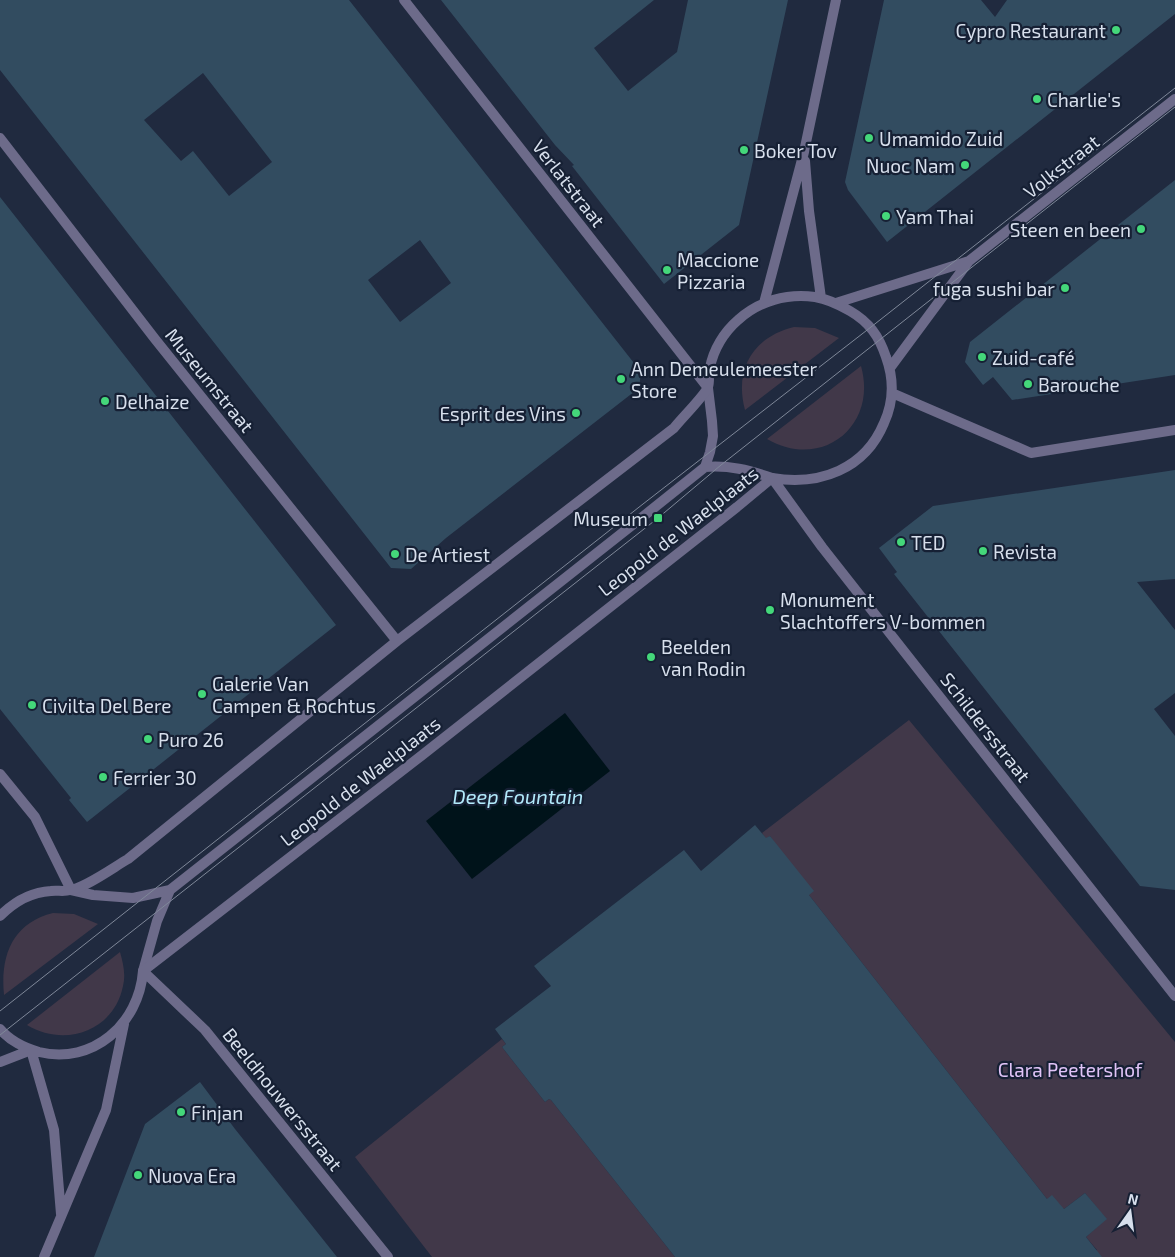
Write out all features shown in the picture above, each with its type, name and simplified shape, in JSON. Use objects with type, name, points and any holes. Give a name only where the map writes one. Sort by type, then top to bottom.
[{"type":"street","name":"Verlatstraat","points":[[404,0],[708,388]]},
{"type":"street","points":[[764,302],[804,152],[836,0]]},
{"type":"street","name":"Volkstraat","points":[[890,368],[969,261],[1175,98]]},
{"type":"street","name":"Museumstraat","points":[[0,138],[155,339],[397,641]]},
{"type":"street","points":[[804,152],[809,211],[821,298]]},
{"type":"street","name":"Volkstraat","points":[[836,303],[969,261]]},
{"type":"street","name":"Leopold de Waelplaats","points":[[143,971],[429,750],[737,508],[772,478],[787,481],[827,476],[849,466],[867,451],[878,436],[890,410],[892,393],[890,368],[881,341],[872,327],[836,303],[821,298],[796,296],[764,302],[737,320],[724,334],[715,351],[710,368],[708,388],[713,436],[705,467]]},
{"type":"street","points":[[71,890],[128,859],[397,641],[674,428],[708,388]]},
{"type":"street","points":[[892,393],[1031,453],[1175,430]]},
{"type":"street","points":[[0,916],[12,905],[26,897],[49,891],[71,890],[93,895],[133,898],[170,890],[705,467],[728,467],[747,470],[772,478]]},
{"type":"street","name":"Schildersstraat","points":[[772,478],[822,547],[1175,996]]},
{"type":"street","points":[[0,774],[35,817],[71,890]]},
{"type":"street","points":[[0,1029],[15,1042],[31,1050],[48,1054],[70,1054],[88,1050],[105,1041],[124,1024],[133,1009],[142,984],[143,971],[156,921],[170,890]]},
{"type":"street","name":"Beeldhouwersstraat","points":[[143,971],[205,1030],[388,1257]]},
{"type":"street","points":[[44,1257],[106,1110],[124,1024]]},
{"type":"street","points":[[0,1062],[31,1050]]},
{"type":"street","points":[[31,1050],[54,1130],[61,1215]]},
{"type":"green space","points":[[794,327],[815,328],[839,338],[745,410],[742,381],[750,357],[768,338]]},
{"type":"green space","points":[[861,366],[864,388],[861,407],[853,424],[841,437],[825,446],[807,450],[788,448],[767,439]]},
{"type":"green space","name":"Clara Peetershof","points":[[909,720],[1175,1042],[1175,1257],[1094,1257],[1092,1254],[1097,1250],[1086,1237],[1106,1219],[1085,1193],[1064,1209],[1047,1199],[809,895],[770,836],[766,839],[762,833]]},
{"type":"green space","points":[[53,913],[74,914],[98,924],[4,995],[4,967],[12,943],[28,924]]},
{"type":"green space","points":[[120,952],[124,973],[123,986],[118,1002],[110,1014],[99,1024],[86,1031],[72,1035],[42,1032],[27,1025]]},
{"type":"green space","points":[[502,1039],[506,1044],[502,1047],[545,1102],[549,1099],[551,1100],[675,1257],[432,1257],[355,1157]]},
{"type":"water","name":"Deep Fountain","points":[[565,713],[610,771],[472,879],[426,821]]},
{"type":"building","points":[[0,0],[349,0],[641,372],[639,388],[446,538],[411,569],[391,568],[0,70]],"holes":[[[203,73],[272,162],[229,196],[193,151],[181,161],[144,120]],[[420,240],[451,283],[400,322],[368,280]]]},
{"type":"building","points":[[441,0],[654,0],[594,48],[628,91],[677,52],[688,0],[788,0],[739,225],[664,284],[572,166],[574,165],[555,145]]},
{"type":"building","points":[[884,0],[981,0],[995,17],[1007,0],[1175,0],[1175,14],[887,242],[848,190],[845,182]]},
{"type":"building","points":[[1175,180],[1175,375],[1012,400],[993,377],[983,385],[965,362],[970,342]]},
{"type":"building","points":[[0,197],[336,625],[87,822],[69,800],[71,798],[0,709]]},
{"type":"building","points":[[1175,470],[1175,579],[1137,582],[1175,630],[1175,693],[1154,709],[1175,736],[1175,890],[1140,886],[894,574],[897,572],[879,548],[933,506]]},
{"type":"building","points":[[755,825],[766,838],[770,836],[814,891],[809,895],[1047,1199],[1052,1195],[1064,1209],[1085,1193],[1107,1219],[1086,1237],[1102,1257],[675,1257],[551,1100],[549,1099],[545,1102],[502,1047],[506,1044],[495,1029],[551,986],[534,966],[684,850],[701,871]]},
{"type":"building","points":[[200,1082],[337,1257],[94,1257],[145,1124]]},
{"type":"tram line","points":[[0,1011],[1175,88]]},
{"type":"tram line","points":[[0,1035],[658,518],[721,465],[1175,107]]},
{"type":"place","name":"Cypro Restaurant","points":[[1116,30]]},
{"type":"place","name":"Charlie's","points":[[1037,99]]},
{"type":"place","name":"Umamido Zuid","points":[[869,138]]},
{"type":"place","name":"Boker Tov","points":[[744,150]]},
{"type":"place","name":"Nuoc Nam","points":[[965,165]]},
{"type":"place","name":"Yam Thai","points":[[886,216]]},
{"type":"place","name":"Steen en been","points":[[1141,229]]},
{"type":"place","name":"Maccione Pizzaria","points":[[667,270]]},
{"type":"place","name":"fuga sushi bar","points":[[1065,288]]},
{"type":"place","name":"Zuid-café","points":[[982,357]]},
{"type":"place","name":"Ann Demeulemeester Store","points":[[621,379]]},
{"type":"place","name":"Barouche","points":[[1028,384]]},
{"type":"place","name":"Delhaize","points":[[105,401]]},
{"type":"place","name":"Esprit des Vins","points":[[576,413]]},
{"type":"place","name":"Museum","points":[[658,518]]},
{"type":"place","name":"TED","points":[[901,542]]},
{"type":"place","name":"Revista","points":[[983,551]]},
{"type":"place","name":"De Artiest","points":[[395,554]]},
{"type":"place","name":"Monument Slachtoffers V-bommen","points":[[770,610]]},
{"type":"place","name":"Beelden van Rodin","points":[[651,657]]},
{"type":"place","name":"Galerie Van Campen & Rochtus","points":[[202,694]]},
{"type":"place","name":"Civilta Del Bere","points":[[32,705]]},
{"type":"place","name":"Puro 26","points":[[148,739]]},
{"type":"place","name":"Ferrier 30","points":[[103,777]]},
{"type":"place","name":"Finjan","points":[[181,1112]]},
{"type":"place","name":"Nuova Era","points":[[138,1175]]}]
